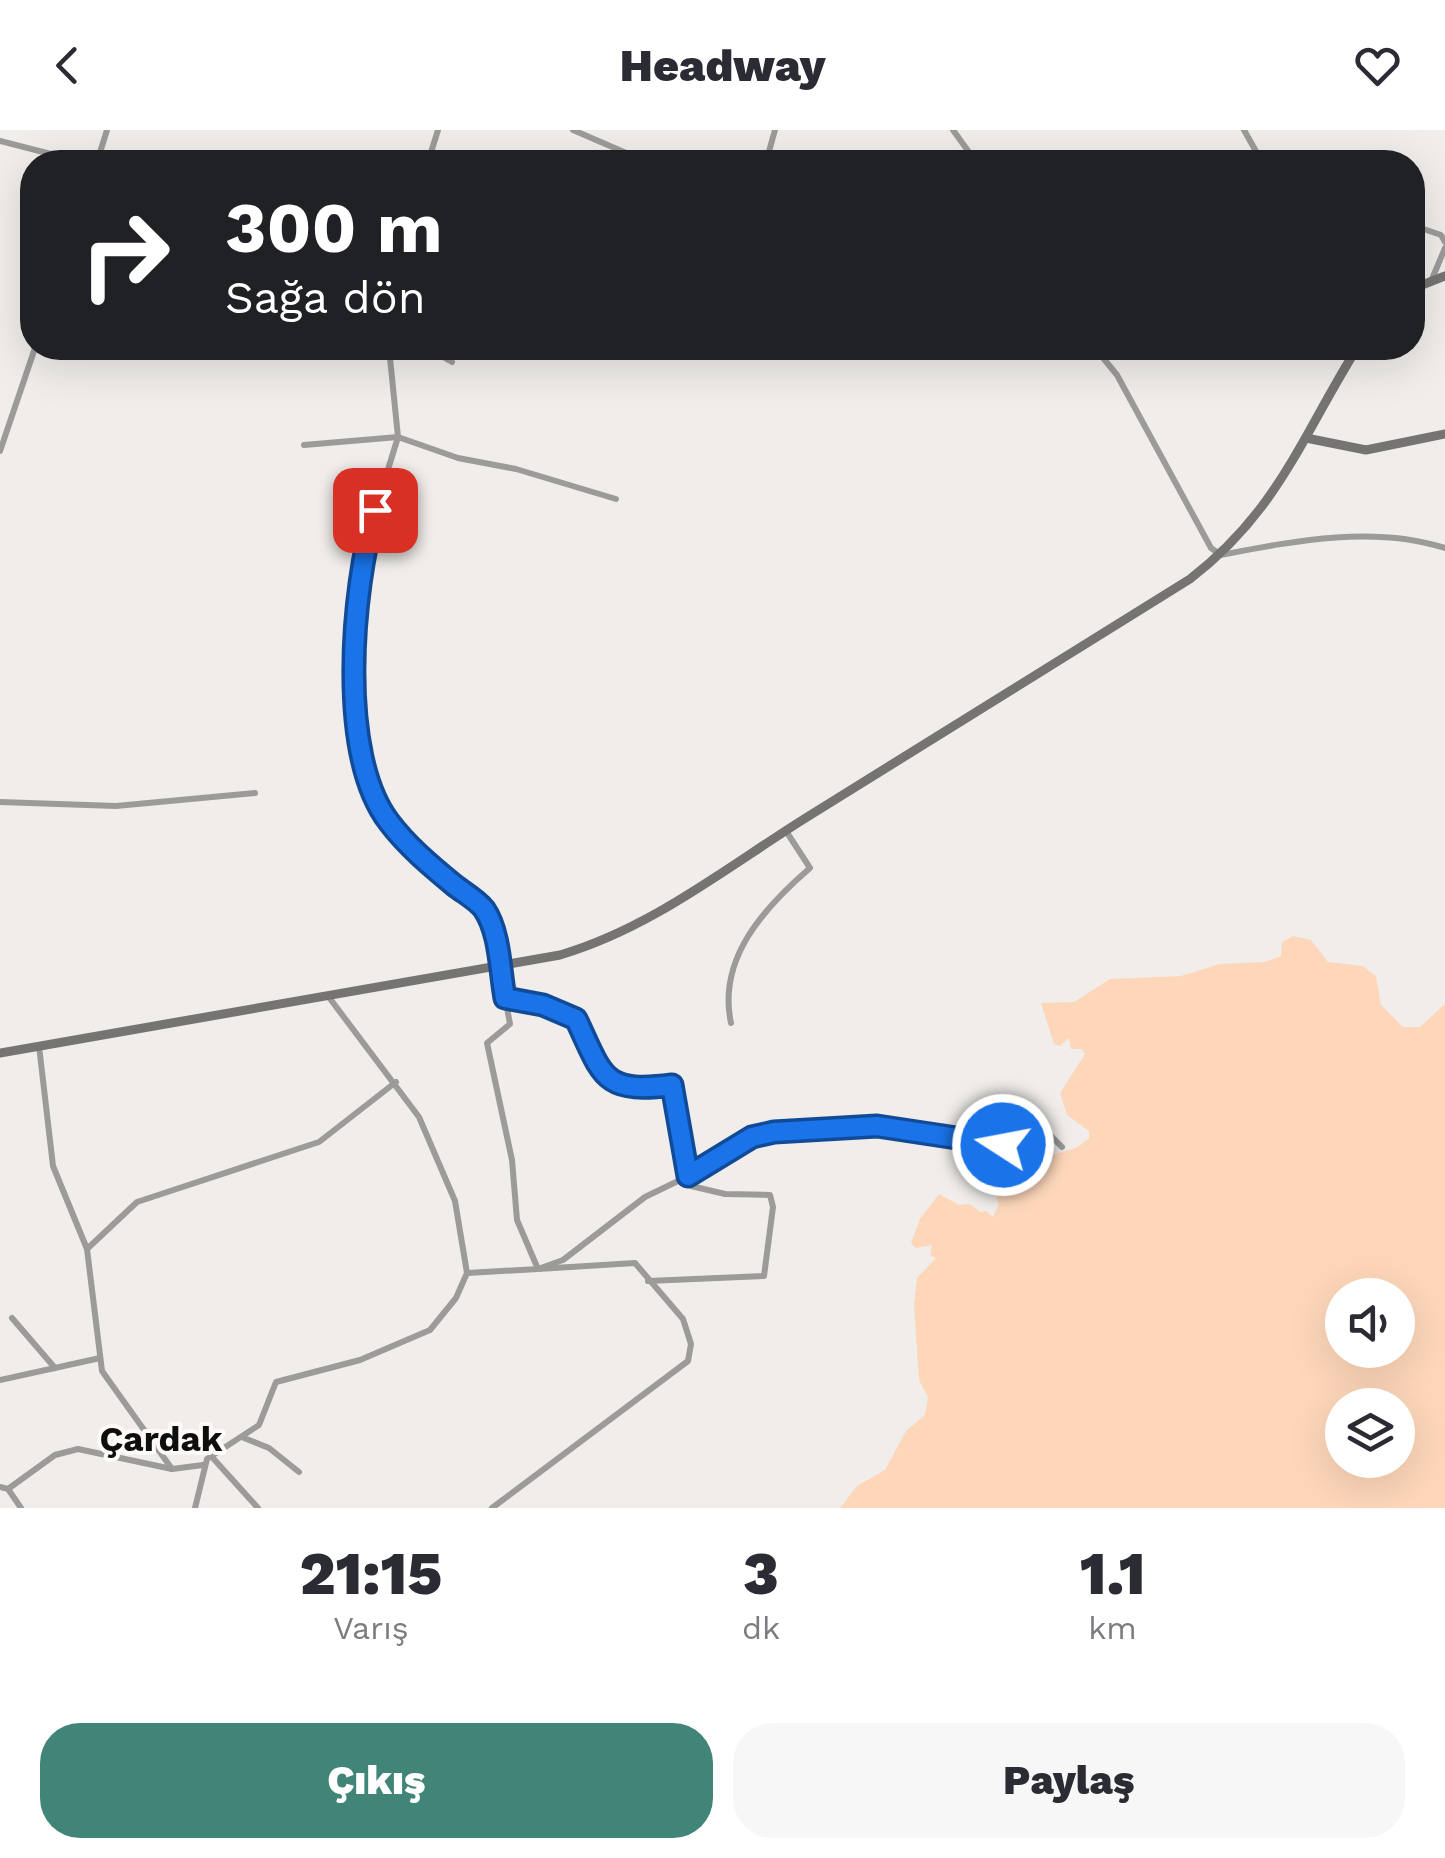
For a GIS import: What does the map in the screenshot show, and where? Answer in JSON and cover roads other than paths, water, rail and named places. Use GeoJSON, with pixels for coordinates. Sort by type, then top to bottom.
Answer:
{"type":"FeatureCollection","features":[{"type":"Feature","properties":{"kind":"main road"},"geometry":{"type":"LineString","coordinates":[[1425,283],[1445,276]]}},
{"type":"Feature","properties":{"kind":"main road"},"geometry":{"type":"LineString","coordinates":[[0,1053],[560,956],[611,940],[708,884],[1221,556],[1284,480],[1350,360]]}},
{"type":"Feature","properties":{"kind":"main road"},"geometry":{"type":"LineString","coordinates":[[1306,438],[1366,450],[1445,434]]}},
{"type":"Feature","properties":{"kind":"street"},"geometry":{"type":"LineString","coordinates":[[574,130],[620,150]]}},
{"type":"Feature","properties":{"kind":"street"},"geometry":{"type":"LineString","coordinates":[[0,141],[35,150]]}},
{"type":"Feature","properties":{"kind":"street"},"geometry":{"type":"LineString","coordinates":[[1425,229],[1435,232],[1445,245],[1432,280]]}},
{"type":"Feature","properties":{"kind":"street"},"geometry":{"type":"LineString","coordinates":[[0,451],[31,360]]}},
{"type":"Feature","properties":{"kind":"street"},"geometry":{"type":"LineString","coordinates":[[390,360],[398,436],[366,541],[357,590],[354,673],[366,773],[377,805],[401,837],[484,910],[499,964],[508,1028],[488,1043],[512,1160],[518,1220],[538,1269]]}},
{"type":"Feature","properties":{"kind":"street"},"geometry":{"type":"LineString","coordinates":[[448,360],[452,362]]}},
{"type":"Feature","properties":{"kind":"street"},"geometry":{"type":"LineString","coordinates":[[1105,360],[1117,375],[1211,548],[1221,556],[1370,536],[1410,537],[1445,548]]}},
{"type":"Feature","properties":{"kind":"street"},"geometry":{"type":"LineString","coordinates":[[304,444],[398,436],[458,458],[516,469],[616,499]]}},
{"type":"Feature","properties":{"kind":"street"},"geometry":{"type":"LineString","coordinates":[[0,802],[116,806],[254,792]]}},
{"type":"Feature","properties":{"kind":"street"},"geometry":{"type":"LineString","coordinates":[[731,1023],[734,972],[741,942],[810,868],[786,831]]}},
{"type":"Feature","properties":{"kind":"street"},"geometry":{"type":"LineString","coordinates":[[195,1508],[203,1465],[210,1456],[260,1425],[276,1382],[360,1360],[430,1330],[456,1298],[466,1273],[456,1201],[419,1117],[326,994]]}},
{"type":"Feature","properties":{"kind":"street"},"geometry":{"type":"LineString","coordinates":[[505,998],[543,1005],[576,1019],[600,1070],[614,1084],[646,1088],[672,1085],[692,1186],[701,1192],[770,1195],[774,1208],[764,1276],[648,1280]]}},
{"type":"Feature","properties":{"kind":"street"},"geometry":{"type":"LineString","coordinates":[[38,1044],[53,1166],[87,1248],[102,1371],[172,1469]]}},
{"type":"Feature","properties":{"kind":"street"},"geometry":{"type":"LineString","coordinates":[[87,1248],[137,1202],[326,1138],[367,1100],[396,1082]]}},
{"type":"Feature","properties":{"kind":"street"},"geometry":{"type":"LineString","coordinates":[[538,1269],[564,1260],[645,1197],[752,1137],[774,1132],[877,1126],[1003,1145],[1051,1136],[1062,1147]]}},
{"type":"Feature","properties":{"kind":"street"},"geometry":{"type":"LineString","coordinates":[[466,1273],[634,1263],[682,1319],[691,1344],[688,1361],[492,1508]]}},
{"type":"Feature","properties":{"kind":"street"},"geometry":{"type":"LineString","coordinates":[[12,1318],[55,1368]]}},
{"type":"Feature","properties":{"kind":"street"},"geometry":{"type":"LineString","coordinates":[[0,1380],[100,1358]]}},
{"type":"Feature","properties":{"kind":"street"},"geometry":{"type":"LineString","coordinates":[[243,1438],[268,1448],[299,1472]]}},
{"type":"Feature","properties":{"kind":"street"},"geometry":{"type":"LineString","coordinates":[[21,1508],[4,1488],[54,1455],[78,1449],[172,1469],[203,1465]]}},
{"type":"Feature","properties":{"kind":"street"},"geometry":{"type":"LineString","coordinates":[[210,1456],[258,1508]]}},
{"type":"Feature","properties":{"kind":"district","name":"Çardak"},"geometry":{"type":"Point","coordinates":[161,1439]}}]}
